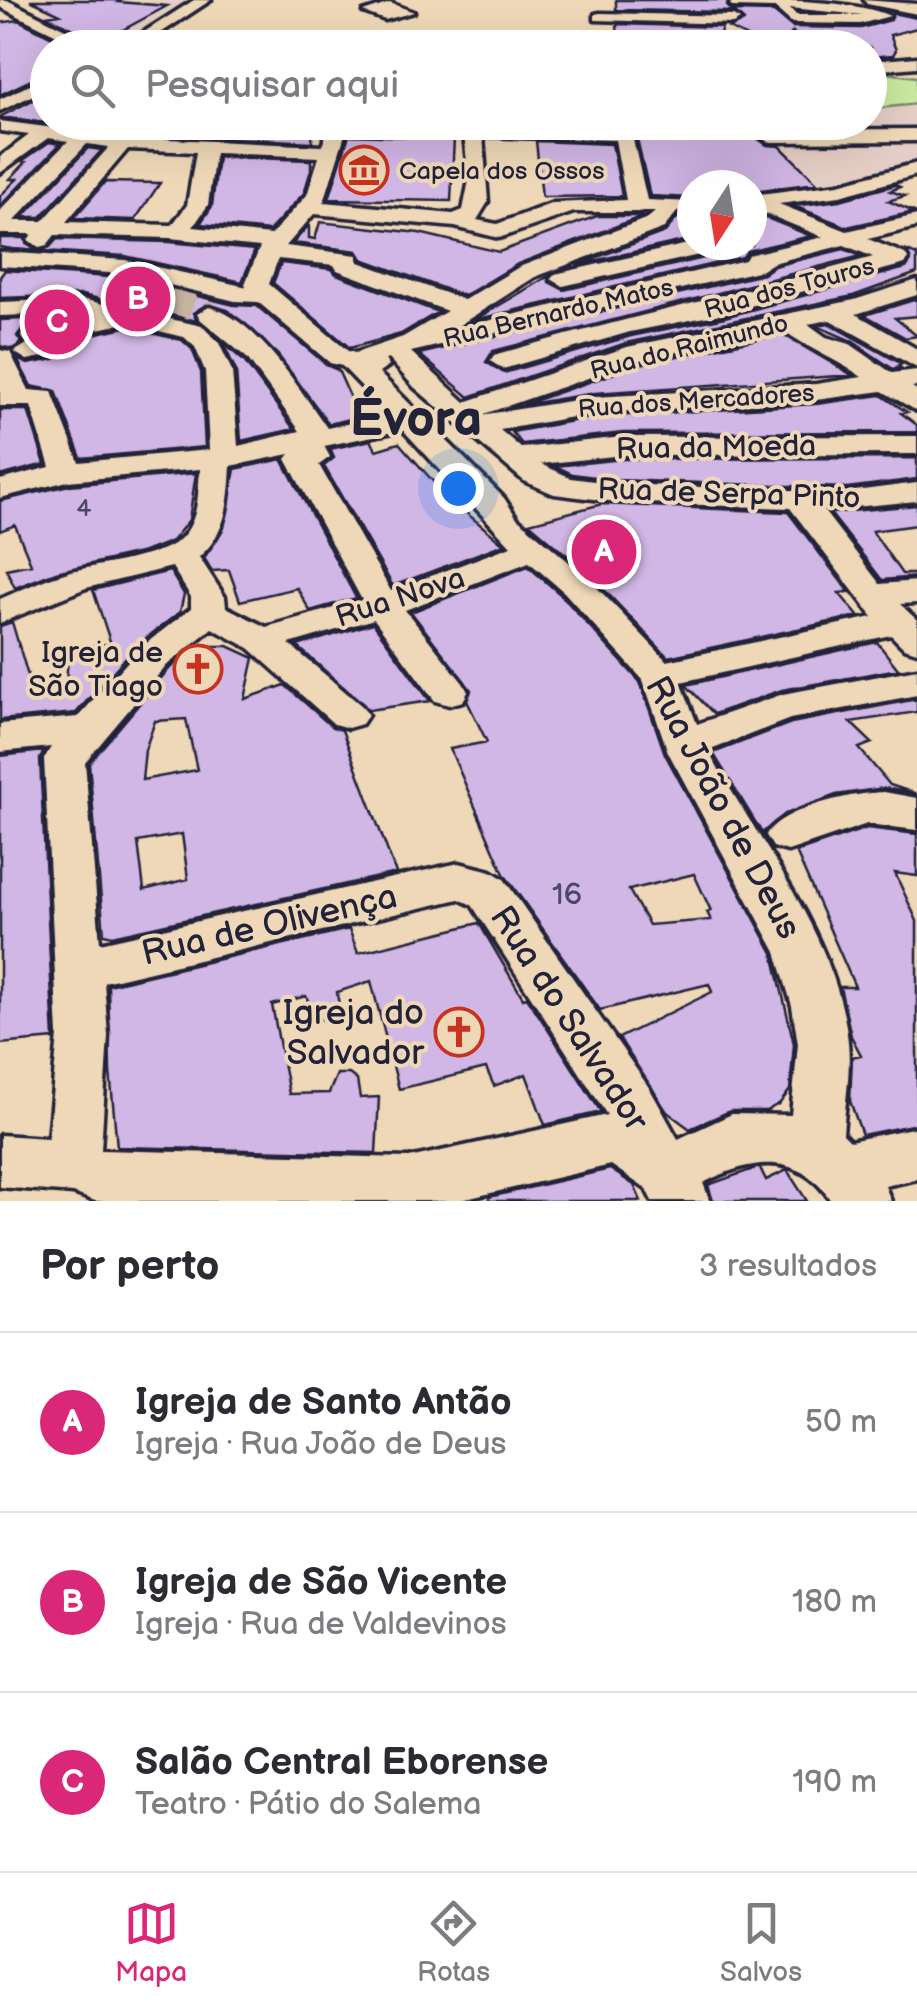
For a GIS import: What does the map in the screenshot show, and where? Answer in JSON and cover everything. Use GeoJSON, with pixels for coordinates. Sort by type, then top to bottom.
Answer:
{"type":"FeatureCollection","features":[{"type":"Feature","properties":{"kind":"main road"},"geometry":{"type":"LineString","coordinates":[[873,0],[917,9]]}},
{"type":"Feature","properties":{"kind":"street"},"geometry":{"type":"LineString","coordinates":[[155,30],[204,0]]}},
{"type":"Feature","properties":{"kind":"street"},"geometry":{"type":"LineString","coordinates":[[668,26],[672,0]]}},
{"type":"Feature","properties":{"kind":"street"},"geometry":{"type":"LineString","coordinates":[[0,2],[58,30]]}},
{"type":"Feature","properties":{"kind":"street"},"geometry":{"type":"LineString","coordinates":[[600,8],[668,26],[779,4],[838,6],[883,16],[860,20],[792,19],[779,4]]}},
{"type":"Feature","properties":{"kind":"street"},"geometry":{"type":"LineString","coordinates":[[887,65],[917,62]]}},
{"type":"Feature","properties":{"kind":"street"},"geometry":{"type":"LineString","coordinates":[[0,106],[30,91]]}},
{"type":"Feature","properties":{"kind":"street"},"geometry":{"type":"LineString","coordinates":[[0,126],[30,129]]}},
{"type":"Feature","properties":{"kind":"street"},"geometry":{"type":"LineString","coordinates":[[887,134],[917,134]]}},
{"type":"Feature","properties":{"kind":"street"},"geometry":{"type":"LineString","coordinates":[[0,167],[34,140]]}},
{"type":"Feature","properties":{"kind":"street"},"geometry":{"type":"LineString","coordinates":[[0,225],[72,140]]}},
{"type":"Feature","properties":{"kind":"street"},"geometry":{"type":"LineString","coordinates":[[102,140],[331,152]]}},
{"type":"Feature","properties":{"kind":"street"},"geometry":{"type":"LineString","coordinates":[[167,145],[169,140]]}},
{"type":"Feature","properties":{"kind":"street"},"geometry":{"type":"LineString","coordinates":[[264,295],[257,284],[273,247],[311,207],[334,140]]}},
{"type":"Feature","properties":{"kind":"street"},"geometry":{"type":"LineString","coordinates":[[455,221],[468,217],[475,208],[479,180],[474,140]]}},
{"type":"Feature","properties":{"kind":"street"},"geometry":{"type":"LineString","coordinates":[[624,140],[638,205]]}},
{"type":"Feature","properties":{"kind":"street"},"geometry":{"type":"LineString","coordinates":[[10,269],[123,143]]}},
{"type":"Feature","properties":{"kind":"street"},"geometry":{"type":"LineString","coordinates":[[125,276],[164,231],[196,205],[206,146]]}},
{"type":"Feature","properties":{"kind":"street"},"geometry":{"type":"LineString","coordinates":[[767,199],[840,190],[917,170]]}},
{"type":"Feature","properties":{"kind":"street"},"geometry":{"type":"LineString","coordinates":[[840,190],[908,222]]}},
{"type":"Feature","properties":{"kind":"street"},"geometry":{"type":"LineString","coordinates":[[311,207],[455,221],[503,230],[563,208],[638,205],[666,212],[677,220]]}},
{"type":"Feature","properties":{"kind":"street"},"geometry":{"type":"LineString","coordinates":[[767,207],[906,259]]}},
{"type":"Feature","properties":{"kind":"street"},"geometry":{"type":"LineString","coordinates":[[348,360],[404,346],[467,310],[523,271],[677,209]]}},
{"type":"Feature","properties":{"kind":"street"},"geometry":{"type":"LineString","coordinates":[[767,248],[809,225],[908,222]]}},
{"type":"Feature","properties":{"kind":"street","name":"Rua Bernardo Matos"},"geometry":{"type":"LineString","coordinates":[[767,252],[908,222]]}},
{"type":"Feature","properties":{"kind":"street"},"geometry":{"type":"LineString","coordinates":[[0,225],[221,236],[350,260],[342,268],[467,310]]}},
{"type":"Feature","properties":{"kind":"street"},"geometry":{"type":"LineString","coordinates":[[75,269],[115,231]]}},
{"type":"Feature","properties":{"kind":"street"},"geometry":{"type":"LineString","coordinates":[[523,271],[677,250]]}},
{"type":"Feature","properties":{"kind":"street","name":"Rua dos Touros"},"geometry":{"type":"LineString","coordinates":[[503,361],[626,324],[720,307],[906,259]]}},
{"type":"Feature","properties":{"kind":"street","name":"Rua Bernardo Matos"},"geometry":{"type":"LineString","coordinates":[[404,346],[446,340],[736,260]]}},
{"type":"Feature","properties":{"kind":"street"},"geometry":{"type":"LineString","coordinates":[[766,260],[802,284]]}},
{"type":"Feature","properties":{"kind":"street"},"geometry":{"type":"LineString","coordinates":[[10,269],[75,269],[264,295]]}},
{"type":"Feature","properties":{"kind":"street"},"geometry":{"type":"LineString","coordinates":[[523,271],[579,305],[626,324],[659,348]]}},
{"type":"Feature","properties":{"kind":"street"},"geometry":{"type":"LineString","coordinates":[[169,298],[198,284]]}},
{"type":"Feature","properties":{"kind":"street","name":"Rua do Raimundo"},"geometry":{"type":"LineString","coordinates":[[466,420],[659,348],[886,299],[917,287]]}},
{"type":"Feature","properties":{"kind":"street","name":"Rua João de Deus"},"geometry":{"type":"LineString","coordinates":[[264,295],[348,360],[382,392],[660,676],[684,744],[799,948],[817,1006],[840,1173]]}},
{"type":"Feature","properties":{"kind":"street"},"geometry":{"type":"LineString","coordinates":[[0,309],[81,306],[193,331],[217,360],[222,374],[224,452],[218,460],[207,522],[199,540],[181,555],[74,582],[0,612]]}},
{"type":"Feature","properties":{"kind":"street"},"geometry":{"type":"LineString","coordinates":[[833,311],[917,360]]}},
{"type":"Feature","properties":{"kind":"street"},"geometry":{"type":"LineString","coordinates":[[208,314],[221,321],[274,373],[312,438],[315,457],[302,459],[382,605],[435,668],[449,692]]}},
{"type":"Feature","properties":{"kind":"street"},"geometry":{"type":"LineString","coordinates":[[67,472],[42,398],[10,397],[14,355],[44,349],[34,336],[104,324],[130,315]]}},
{"type":"Feature","properties":{"kind":"street"},"geometry":{"type":"LineString","coordinates":[[786,321],[817,343],[841,350],[917,403]]}},
{"type":"Feature","properties":{"kind":"street"},"geometry":{"type":"LineString","coordinates":[[495,327],[533,353]]}},
{"type":"Feature","properties":{"kind":"street"},"geometry":{"type":"LineString","coordinates":[[404,346],[418,380]]}},
{"type":"Feature","properties":{"kind":"street"},"geometry":{"type":"LineString","coordinates":[[348,360],[418,380],[540,481],[499,514]]}},
{"type":"Feature","properties":{"kind":"street","name":"Rua dos Mercadores"},"geometry":{"type":"LineString","coordinates":[[466,420],[595,405],[816,392],[917,378]]}},
{"type":"Feature","properties":{"kind":"street"},"geometry":{"type":"LineString","coordinates":[[382,392],[418,380]]}},
{"type":"Feature","properties":{"kind":"street"},"geometry":{"type":"LineString","coordinates":[[0,489],[67,472],[100,482],[312,438],[466,420]]}},
{"type":"Feature","properties":{"kind":"street","name":"Rua da Moeda"},"geometry":{"type":"LineString","coordinates":[[515,458],[623,446],[915,447]]}},
{"type":"Feature","properties":{"kind":"street","name":"Rua de Serpa Pinto"},"geometry":{"type":"LineString","coordinates":[[540,481],[617,493],[799,500],[847,501],[917,492]]}},
{"type":"Feature","properties":{"kind":"street"},"geometry":{"type":"LineString","coordinates":[[799,500],[870,595],[907,632]]}},
{"type":"Feature","properties":{"kind":"street","name":"Rua Nova"},"geometry":{"type":"LineString","coordinates":[[262,640],[466,578],[536,548]]}},
{"type":"Feature","properties":{"kind":"street"},"geometry":{"type":"LineString","coordinates":[[181,555],[208,597],[209,612]]}},
{"type":"Feature","properties":{"kind":"street"},"geometry":{"type":"LineString","coordinates":[[870,595],[917,592]]}},
{"type":"Feature","properties":{"kind":"street"},"geometry":{"type":"LineString","coordinates":[[209,612],[262,640],[348,715]]}},
{"type":"Feature","properties":{"kind":"street"},"geometry":{"type":"LineString","coordinates":[[97,1182],[64,759],[152,658],[209,612]]}},
{"type":"Feature","properties":{"kind":"street"},"geometry":{"type":"LineString","coordinates":[[660,676],[703,663],[907,632]]}},
{"type":"Feature","properties":{"kind":"street"},"geometry":{"type":"LineString","coordinates":[[684,744],[783,708],[917,682]]}},
{"type":"Feature","properties":{"kind":"street"},"geometry":{"type":"LineString","coordinates":[[0,738],[87,730]]}},
{"type":"Feature","properties":{"kind":"street"},"geometry":{"type":"LineString","coordinates":[[788,835],[841,812],[894,805],[917,814]]}},
{"type":"Feature","properties":{"kind":"street","name":"Rua de Olivença"},"geometry":{"type":"LineString","coordinates":[[79,968],[459,881]]}},
{"type":"Feature","properties":{"kind":"street","name":"Rua do Salvador"},"geometry":{"type":"LineString","coordinates":[[459,881],[488,892],[631,1106],[670,1191]]}},
{"type":"Feature","properties":{"kind":"street"},"geometry":{"type":"LineString","coordinates":[[0,1161],[97,1182],[246,1192],[409,1185],[601,1139],[625,1143],[670,1191],[732,1140],[770,1137],[840,1173],[917,1153]]}},
{"type":"Feature","properties":{"kind":"shaded area"},"geometry":{"type":"Polygon","coordinates":[[[191,1],[138,30],[78,30],[38,11],[92,2],[191,1]]]}},
{"type":"Feature","properties":{"kind":"shaded area"},"geometry":{"type":"Polygon","coordinates":[[[917,104],[917,168],[767,194],[767,170],[677,170],[677,199],[653,199],[635,140],[887,140],[887,107],[917,104]]]}},
{"type":"Feature","properties":{"kind":"green space"},"geometry":{"type":"Polygon","coordinates":[[[887,73],[917,77],[917,104],[887,107],[887,73]]]}},
{"type":"Feature","properties":{"kind":"building"},"geometry":{"type":"Polygon","coordinates":[[[30,0],[121,0],[118,2],[167,6],[123,30],[76,30],[47,16],[60,14],[30,0]]]}},
{"type":"Feature","properties":{"kind":"building"},"geometry":{"type":"Polygon","coordinates":[[[616,0],[729,0],[727,6],[732,11],[774,12],[792,27],[861,28],[891,20],[892,13],[917,18],[917,28],[890,35],[896,50],[887,56],[887,30],[733,30],[729,28],[744,21],[733,12],[616,10],[616,0]]]}},
{"type":"Feature","properties":{"kind":"building"},"geometry":{"type":"Polygon","coordinates":[[[18,20],[38,30],[30,30],[30,81],[0,95],[0,23],[18,20]]]}},
{"type":"Feature","properties":{"kind":"building"},"geometry":{"type":"Polygon","coordinates":[[[617,24],[722,27],[721,30],[617,30],[617,24]]]}},
{"type":"Feature","properties":{"kind":"building"},"geometry":{"type":"Polygon","coordinates":[[[30,101],[30,121],[0,117],[30,101]]]}},
{"type":"Feature","properties":{"kind":"building"},"geometry":{"type":"Polygon","coordinates":[[[347,140],[454,140],[451,201],[329,199],[347,140]]]}},
{"type":"Feature","properties":{"kind":"building"},"geometry":{"type":"Polygon","coordinates":[[[637,140],[760,140],[780,146],[817,183],[767,189],[767,170],[677,170],[677,197],[650,196],[637,140]]]}},
{"type":"Feature","properties":{"kind":"building"},"geometry":{"type":"Polygon","coordinates":[[[536,141],[612,144],[622,196],[542,197],[536,141]]]}},
{"type":"Feature","properties":{"kind":"building"},"geometry":{"type":"Polygon","coordinates":[[[49,142],[60,144],[0,206],[0,196],[17,179],[10,179],[26,162],[22,161],[49,142]]]}},
{"type":"Feature","properties":{"kind":"building"},"geometry":{"type":"Polygon","coordinates":[[[88,148],[102,150],[41,217],[23,217],[88,148]]]}},
{"type":"Feature","properties":{"kind":"building"},"geometry":{"type":"Polygon","coordinates":[[[218,157],[311,160],[311,170],[304,193],[269,231],[200,224],[212,206],[218,157]]]}},
{"type":"Feature","properties":{"kind":"building"},"geometry":{"type":"Polygon","coordinates":[[[105,182],[160,183],[135,220],[74,218],[105,182]]]}},
{"type":"Feature","properties":{"kind":"building"},"geometry":{"type":"Polygon","coordinates":[[[895,185],[900,187],[890,191],[905,196],[888,201],[914,212],[847,227],[794,206],[840,200],[895,185]]]}},
{"type":"Feature","properties":{"kind":"building"},"geometry":{"type":"Polygon","coordinates":[[[597,216],[643,216],[518,264],[464,296],[362,259],[357,251],[293,243],[309,225],[309,238],[315,239],[320,222],[419,233],[499,252],[597,216]]]}},
{"type":"Feature","properties":{"kind":"building"},"geometry":{"type":"Polygon","coordinates":[[[677,218],[677,242],[576,265],[665,232],[677,218]]]}},
{"type":"Feature","properties":{"kind":"building"},"geometry":{"type":"Polygon","coordinates":[[[767,218],[811,236],[767,246],[767,218]]]}},
{"type":"Feature","properties":{"kind":"building"},"geometry":{"type":"Polygon","coordinates":[[[0,238],[25,238],[39,251],[0,247],[0,238]]]}},
{"type":"Feature","properties":{"kind":"building"},"geometry":{"type":"Polygon","coordinates":[[[57,239],[169,242],[255,250],[242,282],[125,256],[41,251],[57,239]]]}},
{"type":"Feature","properties":{"kind":"building"},"geometry":{"type":"Polygon","coordinates":[[[844,249],[861,256],[493,351],[486,362],[504,373],[631,336],[721,318],[906,268],[911,261],[907,251],[917,255],[917,273],[853,296],[626,343],[469,397],[419,354],[763,274],[774,266],[844,249]]]}},
{"type":"Feature","properties":{"kind":"building"},"geometry":{"type":"Polygon","coordinates":[[[696,260],[730,260],[474,320],[549,276],[549,282],[564,290],[696,260]]]}},
{"type":"Feature","properties":{"kind":"building"},"geometry":{"type":"Polygon","coordinates":[[[281,263],[332,269],[336,274],[438,312],[401,334],[350,348],[273,283],[281,263]]]}},
{"type":"Feature","properties":{"kind":"building"},"geometry":{"type":"Polygon","coordinates":[[[5,270],[124,278],[234,305],[257,306],[328,366],[338,370],[359,417],[329,424],[278,355],[228,310],[207,304],[193,313],[197,321],[82,295],[0,298],[0,277],[5,270]]]}},
{"type":"Feature","properties":{"kind":"building"},"geometry":{"type":"Polygon","coordinates":[[[917,299],[917,316],[895,318],[917,336],[906,338],[865,315],[917,299]]]}},
{"type":"Feature","properties":{"kind":"building"},"geometry":{"type":"Polygon","coordinates":[[[72,317],[24,327],[17,336],[22,343],[12,349],[0,346],[0,320],[72,317]]]}},
{"type":"Feature","properties":{"kind":"building"},"geometry":{"type":"Polygon","coordinates":[[[829,324],[902,364],[898,366],[901,368],[893,369],[852,341],[817,326],[829,324]]]}},
{"type":"Feature","properties":{"kind":"building"},"geometry":{"type":"Polygon","coordinates":[[[125,327],[182,340],[192,349],[201,372],[205,447],[81,458],[56,391],[31,386],[17,359],[28,364],[54,359],[60,351],[57,342],[125,327]]]}},
{"type":"Feature","properties":{"kind":"building"},"geometry":{"type":"Polygon","coordinates":[[[782,334],[852,375],[595,393],[522,405],[644,363],[782,334]]]}},
{"type":"Feature","properties":{"kind":"building"},"geometry":{"type":"Polygon","coordinates":[[[223,343],[244,361],[294,429],[241,441],[236,371],[223,343]]]}},
{"type":"Feature","properties":{"kind":"building"},"geometry":{"type":"Polygon","coordinates":[[[881,395],[907,412],[901,413],[917,425],[917,432],[623,433],[522,444],[512,432],[595,417],[816,404],[881,395]]]}},
{"type":"Feature","properties":{"kind":"building"},"geometry":{"type":"Polygon","coordinates":[[[0,410],[28,410],[45,464],[0,476],[0,410]]]}},
{"type":"Feature","properties":{"kind":"building"},"geometry":{"type":"Polygon","coordinates":[[[371,440],[376,450],[399,443],[447,497],[504,544],[393,586],[324,466],[334,458],[330,449],[371,440]]]}},
{"type":"Feature","properties":{"kind":"building"},"geometry":{"type":"Polygon","coordinates":[[[917,458],[917,479],[847,488],[617,480],[572,474],[555,466],[623,459],[917,458]]]}},
{"type":"Feature","properties":{"kind":"building"},"geometry":{"type":"Polygon","coordinates":[[[283,459],[356,598],[310,611],[297,588],[240,601],[229,570],[212,571],[204,558],[224,528],[235,469],[283,459]]]}},
{"type":"Feature","properties":{"kind":"building"},"geometry":{"type":"Polygon","coordinates":[[[196,473],[189,520],[172,541],[144,552],[56,572],[15,588],[6,569],[31,564],[15,525],[0,531],[0,501],[69,485],[196,473]]]}},
{"type":"Feature","properties":{"kind":"building"},"geometry":{"type":"Polygon","coordinates":[[[602,504],[788,512],[849,592],[839,593],[858,616],[668,657],[590,575],[529,523],[602,504]]]}},
{"type":"Feature","properties":{"kind":"building"},"geometry":{"type":"Polygon","coordinates":[[[917,505],[917,525],[872,531],[902,574],[917,577],[882,580],[830,513],[917,505]]]}},
{"type":"Feature","properties":{"kind":"building"},"geometry":{"type":"Polygon","coordinates":[[[528,566],[561,595],[640,682],[665,754],[773,953],[794,1044],[790,1090],[780,1103],[766,1111],[730,1111],[690,1129],[667,1112],[619,1038],[712,992],[709,984],[600,1010],[504,874],[450,749],[487,742],[467,701],[471,690],[411,612],[528,566]],[[694,874],[629,890],[649,925],[711,920],[707,912],[711,911],[694,874]]]}},
{"type":"Feature","properties":{"kind":"building"},"geometry":{"type":"Polygon","coordinates":[[[170,571],[184,594],[180,612],[136,646],[76,713],[0,720],[0,626],[12,622],[31,686],[66,684],[68,655],[80,654],[81,646],[111,644],[93,590],[170,571]]]}},
{"type":"Feature","properties":{"kind":"building"},"geometry":{"type":"Polygon","coordinates":[[[373,623],[430,701],[369,710],[297,646],[373,623]]]}},
{"type":"Feature","properties":{"kind":"building"},"geometry":{"type":"Polygon","coordinates":[[[877,642],[898,669],[782,690],[714,714],[686,685],[877,642]]]}},
{"type":"Feature","properties":{"kind":"building"},"geometry":{"type":"Polygon","coordinates":[[[196,646],[228,646],[254,658],[245,699],[285,685],[332,727],[342,730],[396,873],[112,936],[104,934],[89,763],[168,670],[196,646]],[[186,719],[155,721],[145,750],[142,780],[197,770],[186,719]],[[182,834],[138,842],[144,890],[188,879],[182,834]]]}},
{"type":"Feature","properties":{"kind":"building"},"geometry":{"type":"Polygon","coordinates":[[[917,699],[917,712],[850,722],[872,743],[859,748],[890,785],[917,794],[884,788],[836,795],[785,814],[762,833],[713,753],[791,723],[917,699]]]}},
{"type":"Feature","properties":{"kind":"building"},"geometry":{"type":"Polygon","coordinates":[[[44,751],[40,759],[54,1039],[0,1044],[0,756],[44,751]]]}},
{"type":"Feature","properties":{"kind":"building"},"geometry":{"type":"Polygon","coordinates":[[[867,828],[917,834],[917,876],[895,873],[917,921],[917,1124],[862,1135],[850,1101],[852,1057],[861,1055],[851,1036],[840,987],[855,987],[796,852],[867,828]]]}},
{"type":"Feature","properties":{"kind":"building"},"geometry":{"type":"Polygon","coordinates":[[[479,923],[523,998],[527,997],[601,1112],[545,1125],[526,1074],[494,1086],[486,1068],[399,1089],[371,981],[337,992],[339,1006],[329,1022],[315,1017],[306,996],[272,1005],[289,1094],[329,1093],[337,1074],[349,1074],[357,1080],[360,1098],[379,1097],[376,1153],[117,1147],[108,985],[349,929],[358,953],[479,923]]]}},
{"type":"Feature","properties":{"kind":"building"},"geometry":{"type":"Polygon","coordinates":[[[760,1168],[766,1180],[787,1170],[807,1201],[713,1201],[708,1185],[760,1168]]]}},
{"type":"Feature","properties":{"kind":"building"},"geometry":{"type":"Polygon","coordinates":[[[610,1169],[634,1185],[641,1201],[489,1201],[489,1197],[610,1169]]]}},
{"type":"Feature","properties":{"kind":"tunnel"},"geometry":{"type":"LineString","coordinates":[[169,298],[209,314]]}},
{"type":"Feature","properties":{"kind":"place","name":"Capela dos Ossos"},"geometry":{"type":"Point","coordinates":[364,170]}},
{"type":"Feature","properties":{"kind":"place","name":"Igreja de São Vicente"},"geometry":{"type":"Point","coordinates":[138,299]}},
{"type":"Feature","properties":{"kind":"place","name":"Salão Central Eborense"},"geometry":{"type":"Point","coordinates":[57,322]}},
{"type":"Feature","properties":{"kind":"place","name":"Igreja de Santo Antão"},"geometry":{"type":"Point","coordinates":[604,552]}},
{"type":"Feature","properties":{"kind":"place","name":"Igreja de São Tiago"},"geometry":{"type":"Point","coordinates":[198,669]}},
{"type":"Feature","properties":{"kind":"place","name":"Igreja do Salvador"},"geometry":{"type":"Point","coordinates":[459,1032]}},
{"type":"Feature","properties":{"kind":"district","name":"Évora"},"geometry":{"type":"Point","coordinates":[416,417]}}]}
